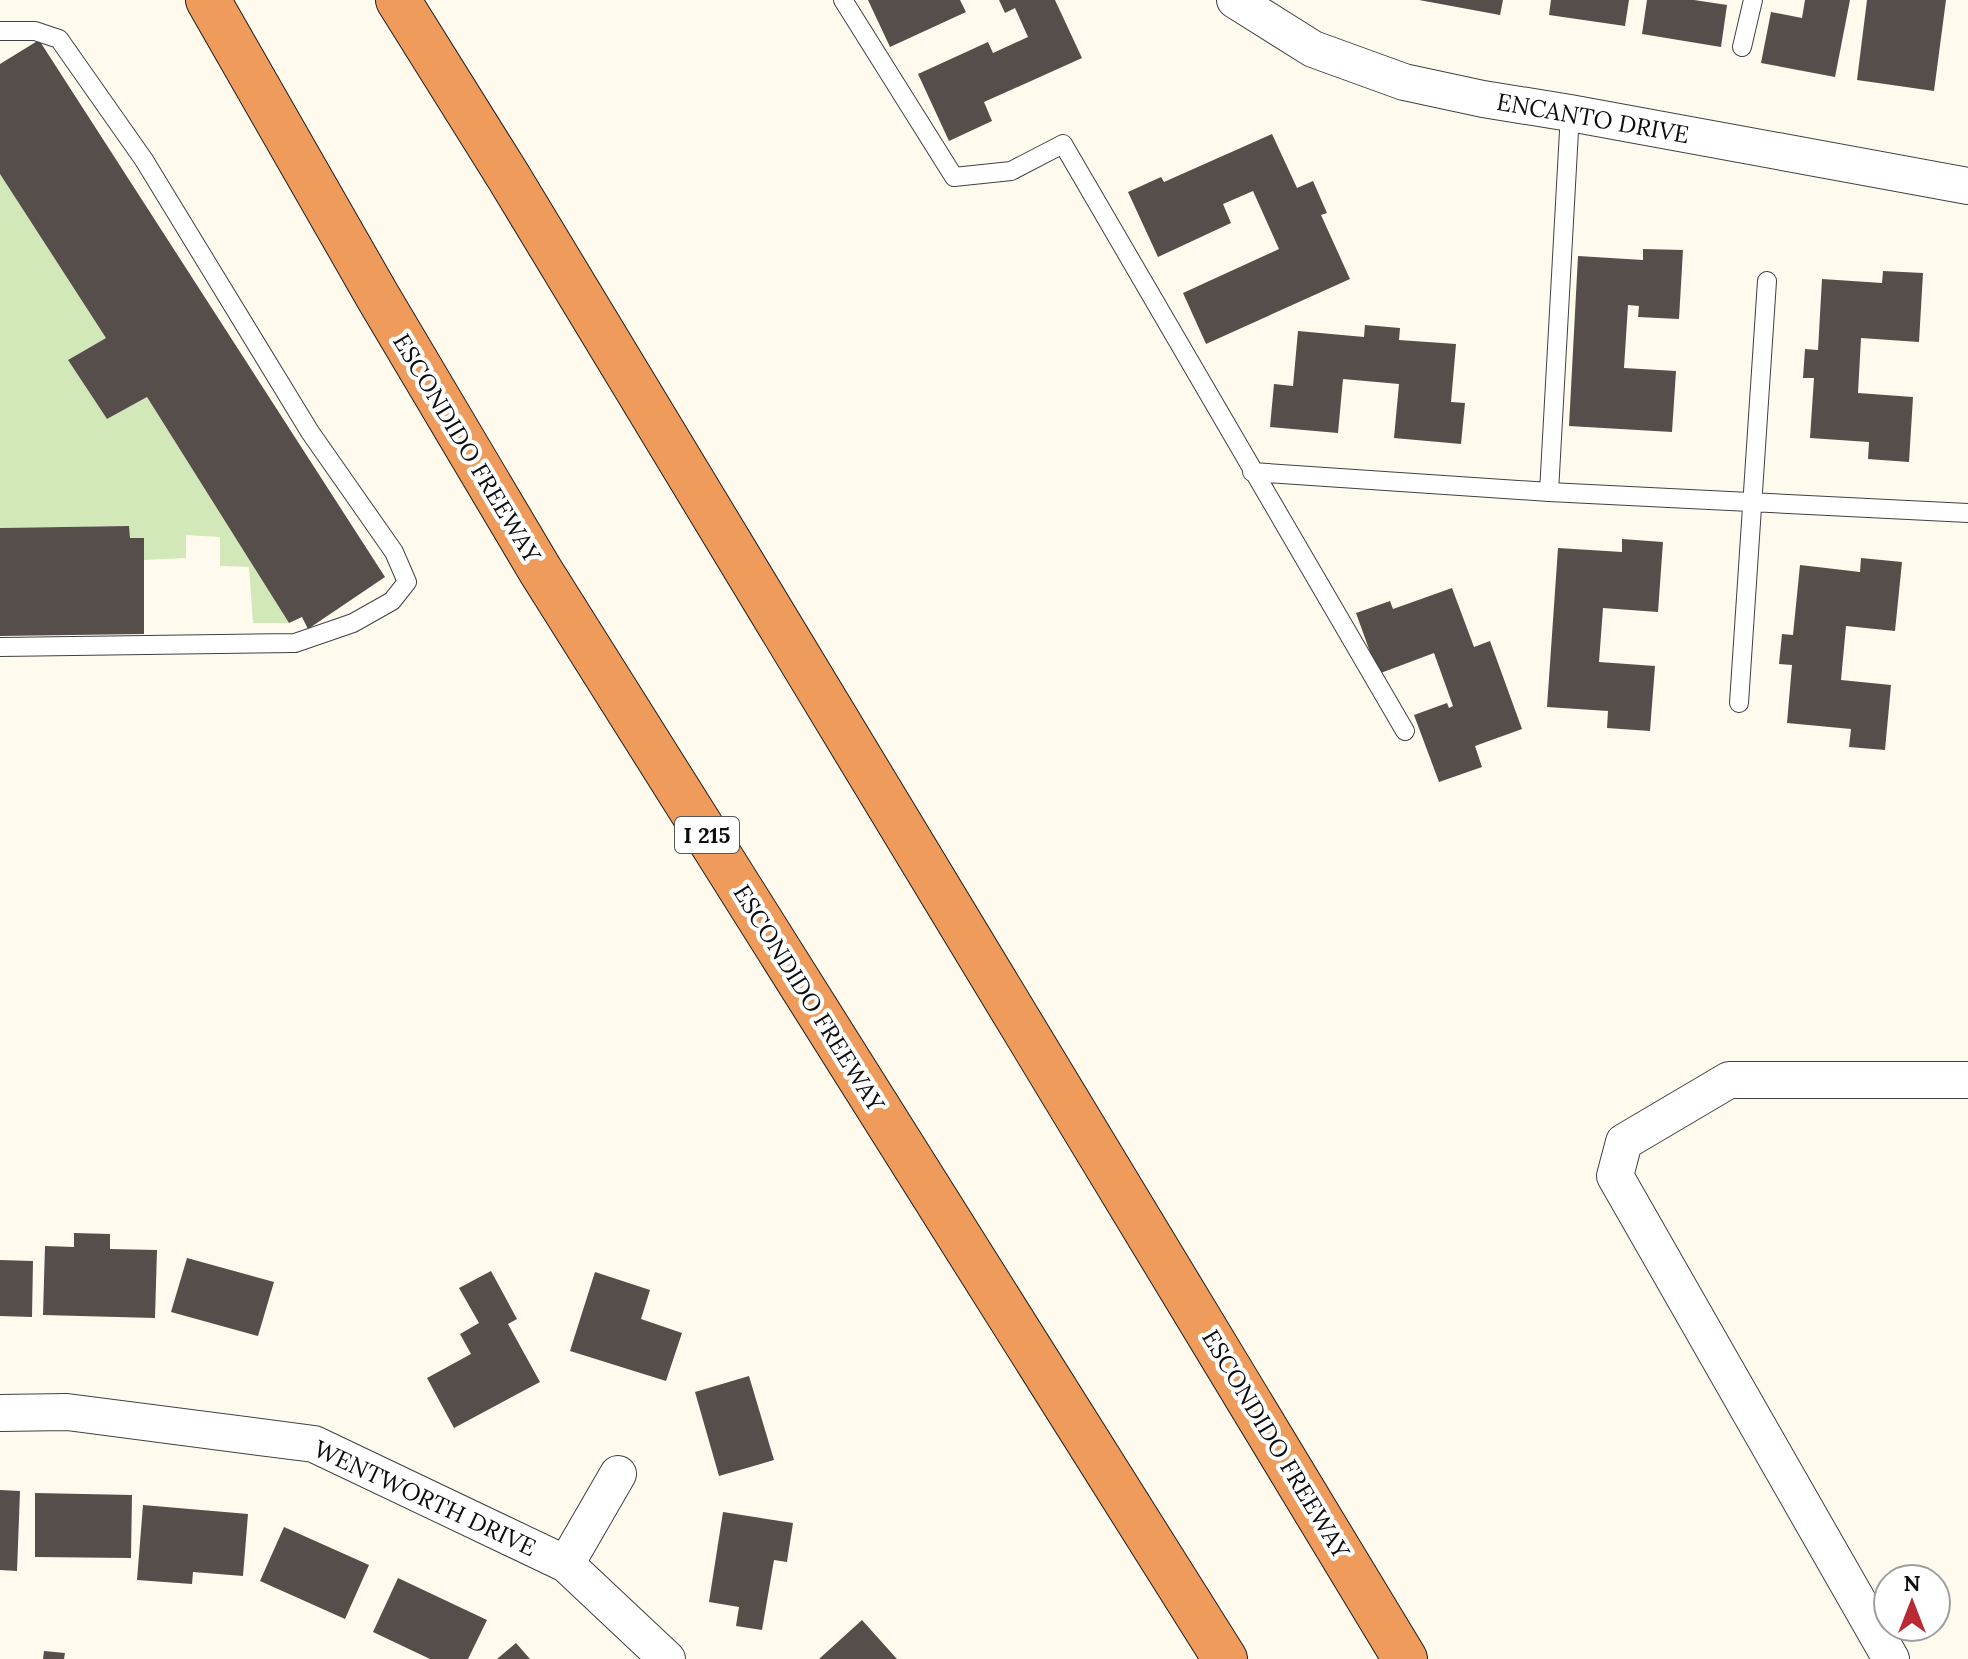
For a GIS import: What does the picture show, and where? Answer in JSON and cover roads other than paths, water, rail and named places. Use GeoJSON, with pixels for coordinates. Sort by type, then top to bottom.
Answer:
{"type":"FeatureCollection","features":[{"type":"Feature","properties":{"kind":"highway","name":"ESCONDIDO FREEWAY"},"geometry":{"type":"LineString","coordinates":[[208,0],[378,297],[540,570],[1225,1659]]}},
{"type":"Feature","properties":{"kind":"highway","name":"ESCONDIDO FREEWAY"},"geometry":{"type":"LineString","coordinates":[[398,0],[582,297],[1405,1659]]}},
{"type":"Feature","properties":{"kind":"street","name":"ENCANTO DRIVE"},"geometry":{"type":"LineString","coordinates":[[1235,0],[1313,49],[1404,82],[1483,99],[1966,182]]}},
{"type":"Feature","properties":{"kind":"street"},"geometry":{"type":"LineString","coordinates":[[1891,1659],[1615,1176],[1624,1142],[1729,1080],[1968,1080]]}},
{"type":"Feature","properties":{"kind":"street","name":"WENTWORTH DRIVE"},"geometry":{"type":"LineString","coordinates":[[0,1413],[67,1412],[314,1444],[566,1564],[667,1659]]}},
{"type":"Feature","properties":{"kind":"street"},"geometry":{"type":"LineString","coordinates":[[566,1564],[618,1474]]}},
{"type":"Feature","properties":{"kind":"lane"},"geometry":{"type":"LineString","coordinates":[[843,0],[954,177],[1011,171],[1063,144],[1405,731]]}},
{"type":"Feature","properties":{"kind":"lane"},"geometry":{"type":"LineString","coordinates":[[1742,47],[1753,0]]}},
{"type":"Feature","properties":{"kind":"lane"},"geometry":{"type":"LineString","coordinates":[[0,31],[35,31],[59,39],[144,160],[310,432],[394,552],[407,582],[392,601],[353,623],[295,643],[0,647]]}},
{"type":"Feature","properties":{"kind":"lane"},"geometry":{"type":"LineString","coordinates":[[1549,492],[1570,113]]}},
{"type":"Feature","properties":{"kind":"lane"},"geometry":{"type":"LineString","coordinates":[[1739,703],[1767,281]]}},
{"type":"Feature","properties":{"kind":"lane"},"geometry":{"type":"LineString","coordinates":[[1252,472],[1549,492],[1968,513]]}}]}
